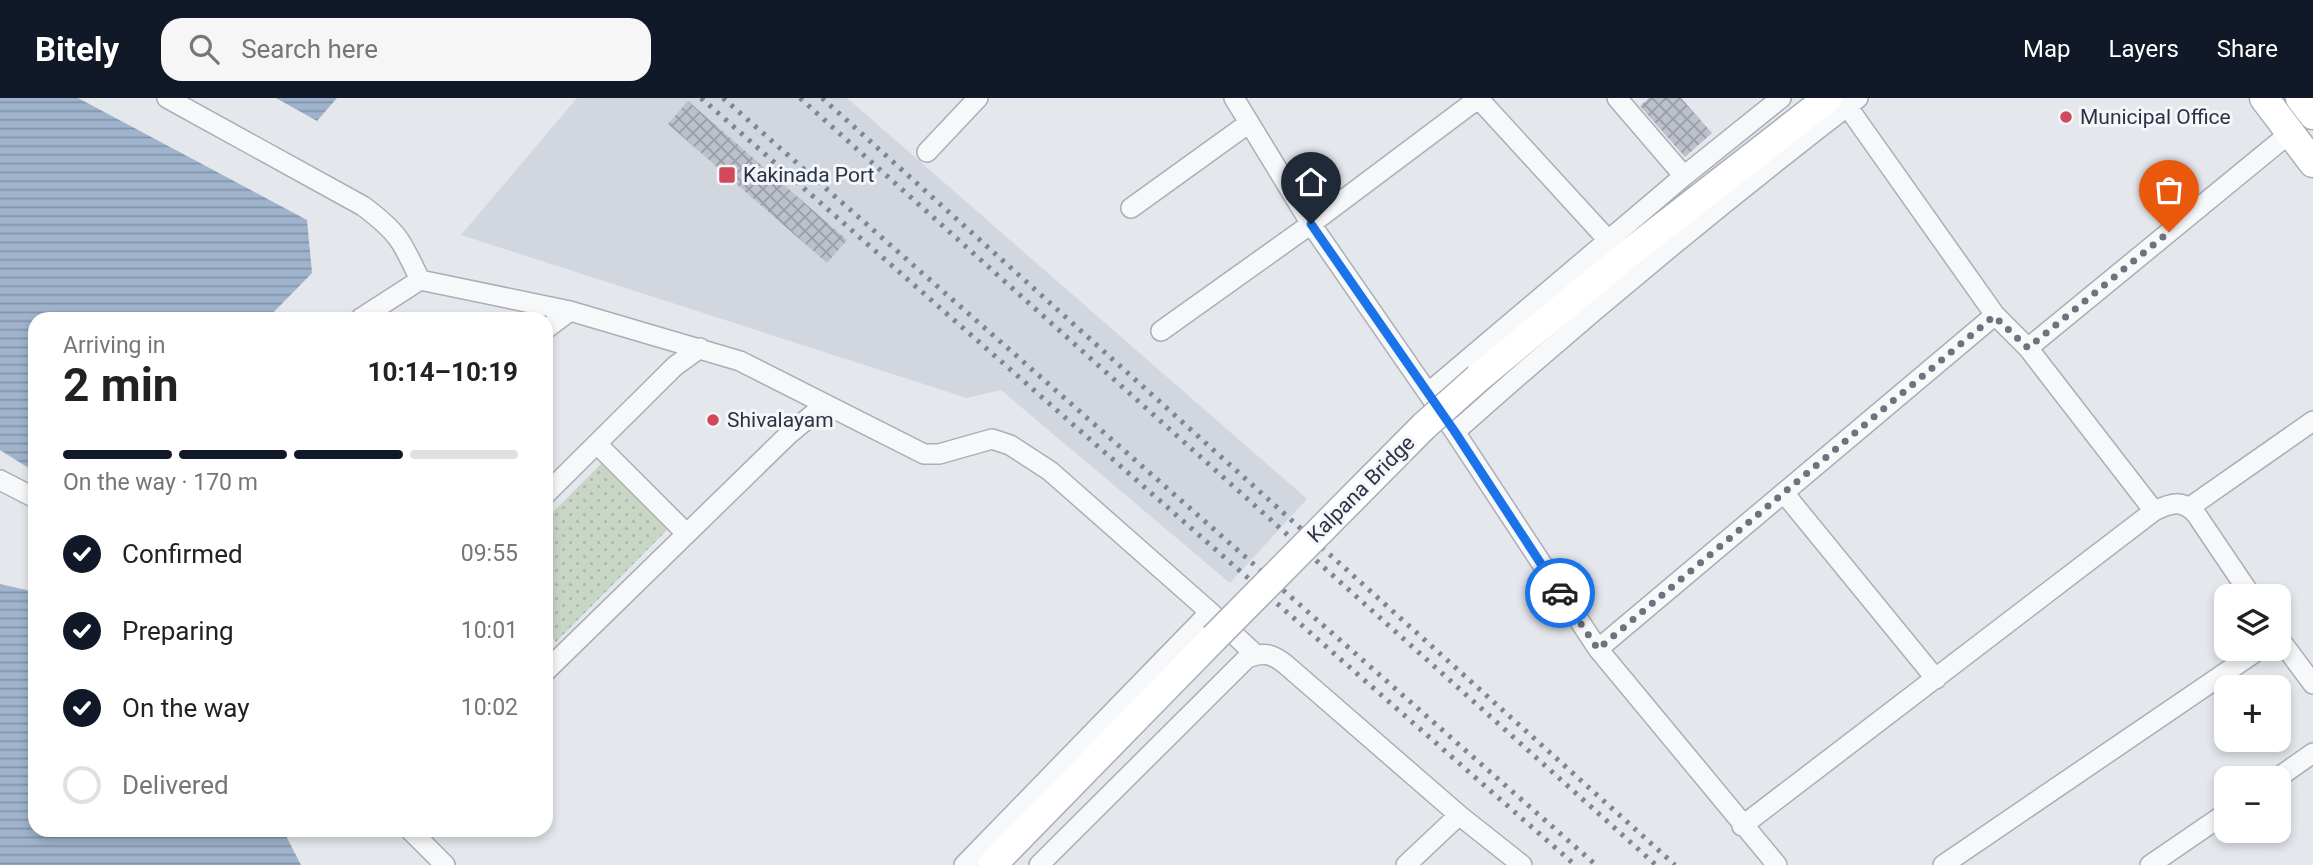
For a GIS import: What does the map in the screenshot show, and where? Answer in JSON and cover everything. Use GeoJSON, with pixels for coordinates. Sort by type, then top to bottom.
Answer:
{"type":"FeatureCollection","features":[{"type":"Feature","properties":{"kind":"main road"},"geometry":{"type":"LineString","coordinates":[[2264,98],[2313,163]]}},
{"type":"Feature","properties":{"kind":"main road"},"geometry":{"type":"LineString","coordinates":[[2300,98],[2313,115]]}},
{"type":"Feature","properties":{"kind":"main road","name":"Kalpana Bridge"},"geometry":{"type":"LineString","coordinates":[[992,865],[1212,625],[1424,426],[1629,253],[1844,101]]}},
{"type":"Feature","properties":{"kind":"street"},"geometry":{"type":"LineString","coordinates":[[167,98],[363,206],[387,224],[402,241],[420,280]]}},
{"type":"Feature","properties":{"kind":"street"},"geometry":{"type":"LineString","coordinates":[[927,152],[978,98]]}},
{"type":"Feature","properties":{"kind":"street"},"geometry":{"type":"LineString","coordinates":[[1234,98],[1311,224],[1455,432],[1598,649],[1777,865]]}},
{"type":"Feature","properties":{"kind":"street"},"geometry":{"type":"LineString","coordinates":[[1161,331],[1311,224],[1478,98],[1608,240]]}},
{"type":"Feature","properties":{"kind":"street"},"geometry":{"type":"LineString","coordinates":[[1617,98],[1684,176]]}},
{"type":"Feature","properties":{"kind":"street"},"geometry":{"type":"LineString","coordinates":[[1428,393],[1684,176],[1781,98]]}},
{"type":"Feature","properties":{"kind":"street"},"geometry":{"type":"LineString","coordinates":[[1455,432],[1536,360],[1844,101],[1994,316],[2028,348],[2154,511]]}},
{"type":"Feature","properties":{"kind":"street"},"geometry":{"type":"LineString","coordinates":[[1131,208],[1249,123]]}},
{"type":"Feature","properties":{"kind":"street"},"geometry":{"type":"LineString","coordinates":[[2028,348],[2290,133]]}},
{"type":"Feature","properties":{"kind":"street"},"geometry":{"type":"LineString","coordinates":[[370,312],[420,280],[570,311],[740,361],[924,454],[939,454],[992,439],[1010,445],[1050,471],[1212,625],[1256,655]]}},
{"type":"Feature","properties":{"kind":"street"},"geometry":{"type":"LineString","coordinates":[[553,324],[570,311]]}},
{"type":"Feature","properties":{"kind":"street"},"geometry":{"type":"LineString","coordinates":[[1598,649],[1994,316]]}},
{"type":"Feature","properties":{"kind":"street"},"geometry":{"type":"LineString","coordinates":[[553,488],[675,366],[700,348]]}},
{"type":"Feature","properties":{"kind":"street"},"geometry":{"type":"LineString","coordinates":[[553,663],[788,435],[824,405]]}},
{"type":"Feature","properties":{"kind":"street"},"geometry":{"type":"LineString","coordinates":[[2190,508],[2313,421]]}},
{"type":"Feature","properties":{"kind":"street"},"geometry":{"type":"LineString","coordinates":[[597,444],[686,533]]}},
{"type":"Feature","properties":{"kind":"street"},"geometry":{"type":"LineString","coordinates":[[0,480],[28,494]]}},
{"type":"Feature","properties":{"kind":"street"},"geometry":{"type":"LineString","coordinates":[[1784,493],[1936,679]]}},
{"type":"Feature","properties":{"kind":"street"},"geometry":{"type":"LineString","coordinates":[[1742,826],[2154,511],[2172,503],[2182,503],[2190,508],[2243,584]]}},
{"type":"Feature","properties":{"kind":"street"},"geometry":{"type":"LineString","coordinates":[[964,865],[1212,625]]}},
{"type":"Feature","properties":{"kind":"street"},"geometry":{"type":"LineString","coordinates":[[1039,865],[1247,658],[1262,653],[1275,656],[1459,815],[1522,865]]}},
{"type":"Feature","properties":{"kind":"street"},"geometry":{"type":"LineString","coordinates":[[2291,654],[2313,684]]}},
{"type":"Feature","properties":{"kind":"street"},"geometry":{"type":"LineString","coordinates":[[1943,865],[2242,661]]}},
{"type":"Feature","properties":{"kind":"street"},"geometry":{"type":"LineString","coordinates":[[2291,768],[2313,753]]}},
{"type":"Feature","properties":{"kind":"street"},"geometry":{"type":"LineString","coordinates":[[1406,865],[1459,815]]}},
{"type":"Feature","properties":{"kind":"street"},"geometry":{"type":"LineString","coordinates":[[2150,865],[2214,821]]}},
{"type":"Feature","properties":{"kind":"street"},"geometry":{"type":"LineString","coordinates":[[417,837],[445,865]]}},
{"type":"Feature","properties":{"kind":"shaded area"},"geometry":{"type":"Polygon","coordinates":[[[577,98],[847,98],[1307,499],[1230,583],[1001,390],[967,398],[461,235],[577,98]]]}},
{"type":"Feature","properties":{"kind":"green space"},"geometry":{"type":"Polygon","coordinates":[[[601,464],[669,528],[556,642],[553,639],[553,512],[601,464]]]}},
{"type":"Feature","properties":{"kind":"water"},"geometry":{"type":"Polygon","coordinates":[[[0,98],[78,98],[307,220],[312,273],[274,312],[28,312],[28,468],[0,450],[0,98]]]}},
{"type":"Feature","properties":{"kind":"water"},"geometry":{"type":"Polygon","coordinates":[[[276,98],[337,98],[317,121],[276,98]]]}},
{"type":"Feature","properties":{"kind":"water"},"geometry":{"type":"Polygon","coordinates":[[[0,584],[28,590],[28,837],[287,837],[301,865],[0,865],[0,584]]]}},
{"type":"Feature","properties":{"kind":"building"},"geometry":{"type":"Polygon","coordinates":[[[1649,98],[1681,98],[1712,133],[1685,157],[1640,106],[1649,98]]]}},
{"type":"Feature","properties":{"kind":"building"},"geometry":{"type":"Polygon","coordinates":[[[688,101],[847,240],[827,263],[668,124],[688,101]]]}},
{"type":"Feature","properties":{"kind":"railway"},"geometry":{"type":"LineString","coordinates":[[701,98],[1575,865]]}},
{"type":"Feature","properties":{"kind":"railway"},"geometry":{"type":"LineString","coordinates":[[723,98],[1596,865]]}},
{"type":"Feature","properties":{"kind":"railway"},"geometry":{"type":"LineString","coordinates":[[800,98],[1656,865]]}},
{"type":"Feature","properties":{"kind":"railway"},"geometry":{"type":"LineString","coordinates":[[822,98],[1675,865]]}},
{"type":"Feature","properties":{"kind":"way so far"},"geometry":{"type":"LineString","coordinates":[[1560,593],[1598,649],[1994,316],[2028,348],[2169,232]]}},
{"type":"Feature","properties":{"kind":"place","name":"Municipal Office"},"geometry":{"type":"Point","coordinates":[2066,117]}},
{"type":"Feature","properties":{"kind":"place","name":"Kakinada Port"},"geometry":{"type":"Point","coordinates":[727,175]}},
{"type":"Feature","properties":{"kind":"place","name":"Shivalayam"},"geometry":{"type":"Point","coordinates":[713,420]}},
{"type":"Feature","properties":{"kind":"route"},"geometry":{"type":"LineString","coordinates":[[1311,224],[1455,432],[1560,593]]}}]}
